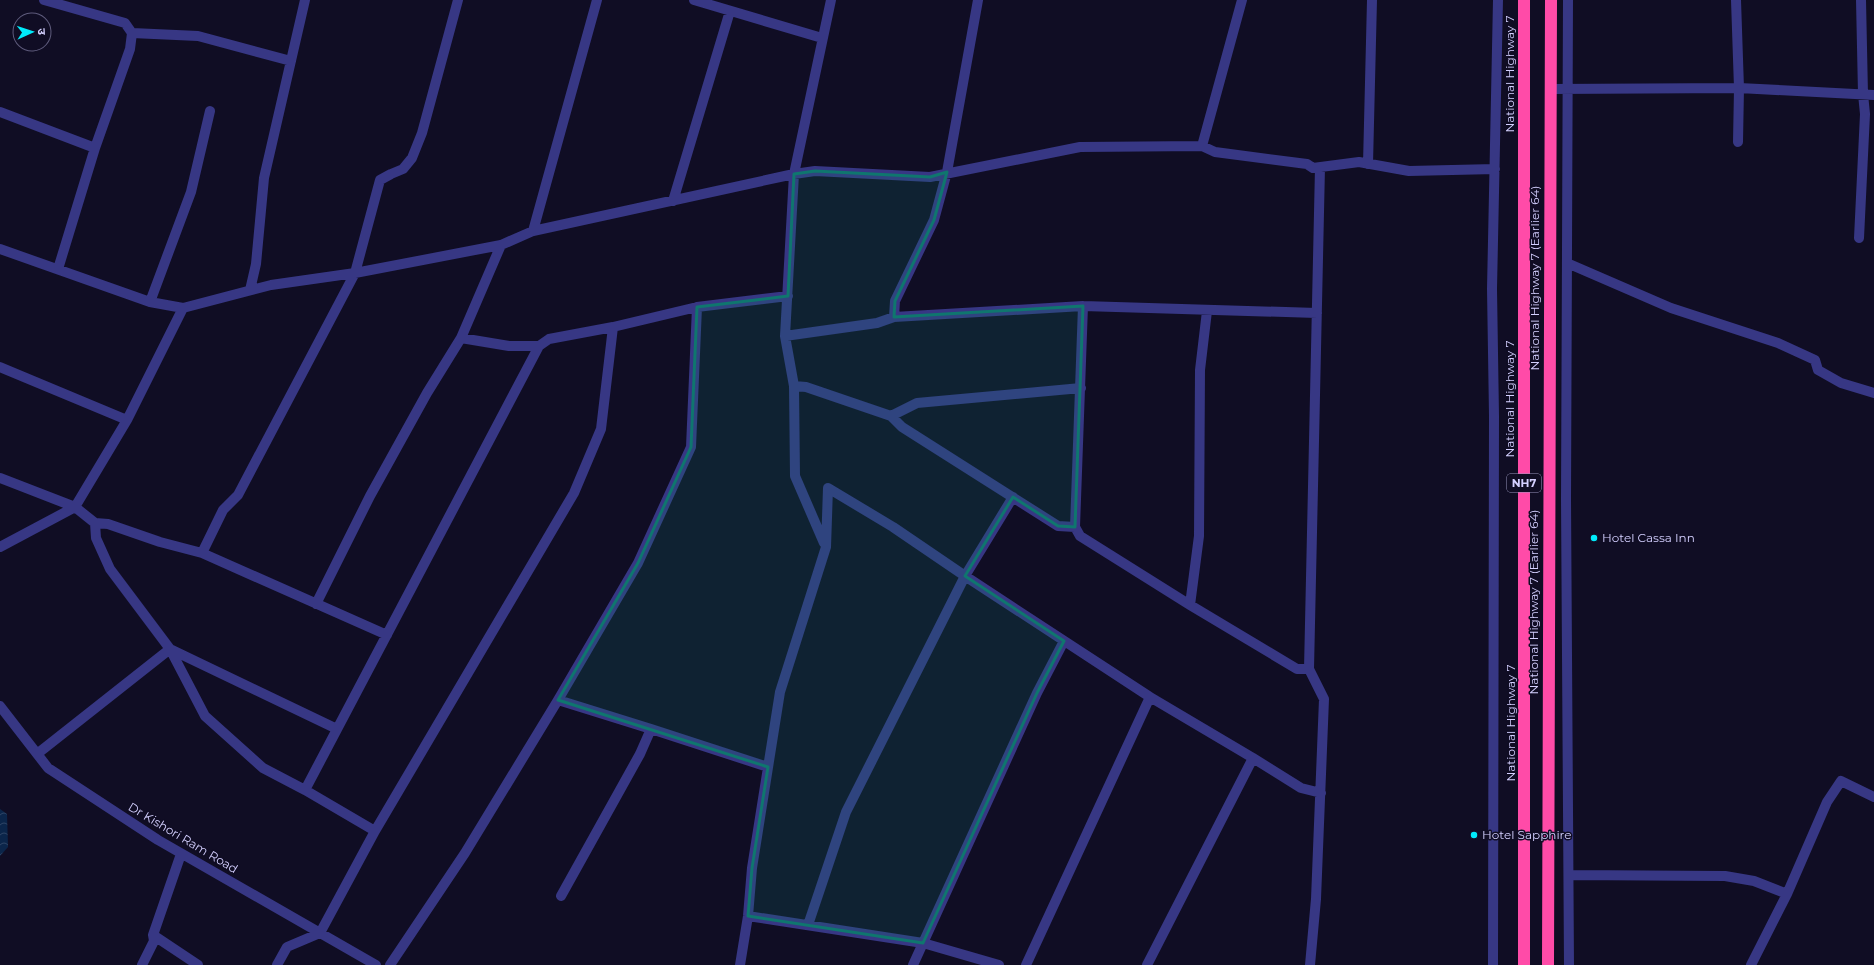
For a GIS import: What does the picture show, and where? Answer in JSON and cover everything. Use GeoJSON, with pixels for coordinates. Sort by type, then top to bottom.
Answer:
{"type":"FeatureCollection","features":[{"type":"Feature","properties":{"kind":"highway","name":"National Highway 7"},"geometry":{"type":"LineString","coordinates":[[1524,0],[1524,965]]}},
{"type":"Feature","properties":{"kind":"highway","name":"National Highway 7 (Earlier 64)"},"geometry":{"type":"LineString","coordinates":[[1548,965],[1551,0]]}},
{"type":"Feature","properties":{"kind":"street"},"geometry":{"type":"LineString","coordinates":[[44,0],[125,23],[132,33],[130,49],[96,148],[58,269]]}},
{"type":"Feature","properties":{"kind":"street"},"geometry":{"type":"LineString","coordinates":[[250,290],[256,264],[264,178],[305,0]]}},
{"type":"Feature","properties":{"kind":"street"},"geometry":{"type":"LineString","coordinates":[[202,553],[223,510],[238,494],[355,273],[380,180],[403,169],[412,158],[422,133],[458,0]]}},
{"type":"Feature","properties":{"kind":"street"},"geometry":{"type":"LineString","coordinates":[[533,231],[597,0]]}},
{"type":"Feature","properties":{"kind":"street"},"geometry":{"type":"LineString","coordinates":[[694,0],[822,38]]}},
{"type":"Feature","properties":{"kind":"street"},"geometry":{"type":"LineString","coordinates":[[826,547],[795,476],[794,386],[785,336],[794,174],[830,0]]}},
{"type":"Feature","properties":{"kind":"street"},"geometry":{"type":"LineString","coordinates":[[894,317],[895,301],[934,220],[947,172],[978,0]]}},
{"type":"Feature","properties":{"kind":"street"},"geometry":{"type":"LineString","coordinates":[[1202,146],[1242,0]]}},
{"type":"Feature","properties":{"kind":"street"},"geometry":{"type":"LineString","coordinates":[[1368,164],[1372,0]]}},
{"type":"Feature","properties":{"kind":"street"},"geometry":{"type":"LineString","coordinates":[[1493,965],[1494,464],[1492,289],[1498,0]]}},
{"type":"Feature","properties":{"kind":"street"},"geometry":{"type":"LineString","coordinates":[[1568,0],[1566,499],[1569,875],[1568,965]]}},
{"type":"Feature","properties":{"kind":"street"},"geometry":{"type":"LineString","coordinates":[[1736,0],[1739,88],[1738,142]]}},
{"type":"Feature","properties":{"kind":"street"},"geometry":{"type":"LineString","coordinates":[[1859,238],[1865,114],[1863,94],[1861,0]]}},
{"type":"Feature","properties":{"kind":"street"},"geometry":{"type":"LineString","coordinates":[[673,201],[730,11]]}},
{"type":"Feature","properties":{"kind":"street"},"geometry":{"type":"LineString","coordinates":[[132,33],[198,36],[291,61]]}},
{"type":"Feature","properties":{"kind":"street"},"geometry":{"type":"LineString","coordinates":[[1551,89],[1739,88],[1874,94]]}},
{"type":"Feature","properties":{"kind":"street"},"geometry":{"type":"LineString","coordinates":[[0,112],[96,148]]}},
{"type":"Feature","properties":{"kind":"street"},"geometry":{"type":"LineString","coordinates":[[150,302],[191,192],[210,112]]}},
{"type":"Feature","properties":{"kind":"street"},"geometry":{"type":"LineString","coordinates":[[0,250],[150,302],[183,308],[250,290],[355,273],[501,245],[533,231],[794,174],[815,171],[930,177],[947,172],[1080,147],[1202,146],[1215,152],[1306,164],[1313,168],[1359,162],[1409,171],[1495,169]]}},
{"type":"Feature","properties":{"kind":"street"},"geometry":{"type":"LineString","coordinates":[[1310,965],[1316,899],[1324,699],[1309,669],[1320,167]]}},
{"type":"Feature","properties":{"kind":"street"},"geometry":{"type":"LineString","coordinates":[[316,604],[370,496],[427,393],[461,338],[501,245]]}},
{"type":"Feature","properties":{"kind":"street"},"geometry":{"type":"LineString","coordinates":[[1567,263],[1672,308],[1778,343],[1816,360],[1818,370],[1842,383],[1874,393]]}},
{"type":"Feature","properties":{"kind":"street"},"geometry":{"type":"LineString","coordinates":[[305,790],[539,346],[549,339],[613,327],[697,307],[788,296]]}},
{"type":"Feature","properties":{"kind":"street"},"geometry":{"type":"LineString","coordinates":[[785,336],[877,322],[894,317],[1083,306],[1207,311],[1317,313]]}},
{"type":"Feature","properties":{"kind":"street"},"geometry":{"type":"LineString","coordinates":[[1083,306],[1075,527],[1080,536],[1190,606],[1297,669],[1309,669]]}},
{"type":"Feature","properties":{"kind":"street"},"geometry":{"type":"LineString","coordinates":[[390,965],[464,853],[558,700],[638,563],[691,447],[697,307]]}},
{"type":"Feature","properties":{"kind":"street"},"geometry":{"type":"LineString","coordinates":[[0,547],[76,507],[127,420],[183,308]]}},
{"type":"Feature","properties":{"kind":"street"},"geometry":{"type":"LineString","coordinates":[[1190,606],[1199,536],[1200,370],[1207,311]]}},
{"type":"Feature","properties":{"kind":"street"},"geometry":{"type":"LineString","coordinates":[[277,965],[287,946],[320,933],[375,832],[574,493],[601,429],[613,327]]}},
{"type":"Feature","properties":{"kind":"street"},"geometry":{"type":"LineString","coordinates":[[461,338],[509,346],[539,346]]}},
{"type":"Feature","properties":{"kind":"street"},"geometry":{"type":"LineString","coordinates":[[0,366],[127,420]]}},
{"type":"Feature","properties":{"kind":"street"},"geometry":{"type":"LineString","coordinates":[[794,386],[806,387],[892,416],[902,427],[1013,496],[1058,526],[1075,527]]}},
{"type":"Feature","properties":{"kind":"street"},"geometry":{"type":"LineString","coordinates":[[892,416],[917,403],[1081,388]]}},
{"type":"Feature","properties":{"kind":"street"},"geometry":{"type":"LineString","coordinates":[[0,478],[76,507],[95,523],[108,524],[160,542],[202,553],[387,635]]}},
{"type":"Feature","properties":{"kind":"street"},"geometry":{"type":"LineString","coordinates":[[740,965],[748,916],[752,868],[780,692],[826,547],[828,488],[894,527],[965,576],[1150,697],[1301,788],[1321,793]]}},
{"type":"Feature","properties":{"kind":"street"},"geometry":{"type":"LineString","coordinates":[[808,925],[846,812],[965,576],[1013,496]]}},
{"type":"Feature","properties":{"kind":"street"},"geometry":{"type":"LineString","coordinates":[[95,523],[96,538],[110,569],[170,649],[205,716],[263,768],[305,790],[375,832]]}},
{"type":"Feature","properties":{"kind":"street"},"geometry":{"type":"LineString","coordinates":[[913,965],[1037,693],[1064,641]]}},
{"type":"Feature","properties":{"kind":"street"},"geometry":{"type":"LineString","coordinates":[[170,649],[337,729]]}},
{"type":"Feature","properties":{"kind":"street"},"geometry":{"type":"LineString","coordinates":[[37,754],[170,649]]}},
{"type":"Feature","properties":{"kind":"street"},"geometry":{"type":"LineString","coordinates":[[1026,965],[1150,697]]}},
{"type":"Feature","properties":{"kind":"street"},"geometry":{"type":"LineString","coordinates":[[558,700],[768,767]]}},
{"type":"Feature","properties":{"kind":"street","name":"Dr Kishori Ram Road"},"geometry":{"type":"LineString","coordinates":[[0,706],[48,768],[181,854],[376,965]]}},
{"type":"Feature","properties":{"kind":"street"},"geometry":{"type":"LineString","coordinates":[[561,896],[640,754],[651,729]]}},
{"type":"Feature","properties":{"kind":"street"},"geometry":{"type":"LineString","coordinates":[[1147,965],[1253,758]]}},
{"type":"Feature","properties":{"kind":"street"},"geometry":{"type":"LineString","coordinates":[[1751,965],[1787,894],[1827,802],[1841,781],[1874,797]]}},
{"type":"Feature","properties":{"kind":"street"},"geometry":{"type":"LineString","coordinates":[[142,965],[154,941],[153,935],[181,854]]}},
{"type":"Feature","properties":{"kind":"street"},"geometry":{"type":"LineString","coordinates":[[1569,875],[1725,876],[1754,881],[1787,894]]}},
{"type":"Feature","properties":{"kind":"street"},"geometry":{"type":"LineString","coordinates":[[748,916],[923,943],[999,965]]}},
{"type":"Feature","properties":{"kind":"street"},"geometry":{"type":"LineString","coordinates":[[153,935],[198,965]]}},
{"type":"Feature","properties":{"kind":"highlighted area"},"geometry":{"type":"Polygon","coordinates":[[[815,171],[930,177],[947,172],[934,220],[895,301],[894,317],[1083,306],[1075,527],[1058,526],[1013,497],[965,576],[1064,641],[1037,693],[923,943],[748,916],[752,868],[768,767],[558,700],[638,563],[691,447],[697,307],[788,296],[794,174],[815,171]]]}},
{"type":"Feature","properties":{"kind":"water"},"geometry":{"type":"Polygon","coordinates":[[[0,809],[7,814],[8,847],[0,856],[0,809]]]}},
{"type":"Feature","properties":{"kind":"place","name":"Hotel Cassa Inn"},"geometry":{"type":"Point","coordinates":[1594,538]}},
{"type":"Feature","properties":{"kind":"place","name":"Hotel Sapphire"},"geometry":{"type":"Point","coordinates":[1474,835]}}]}
